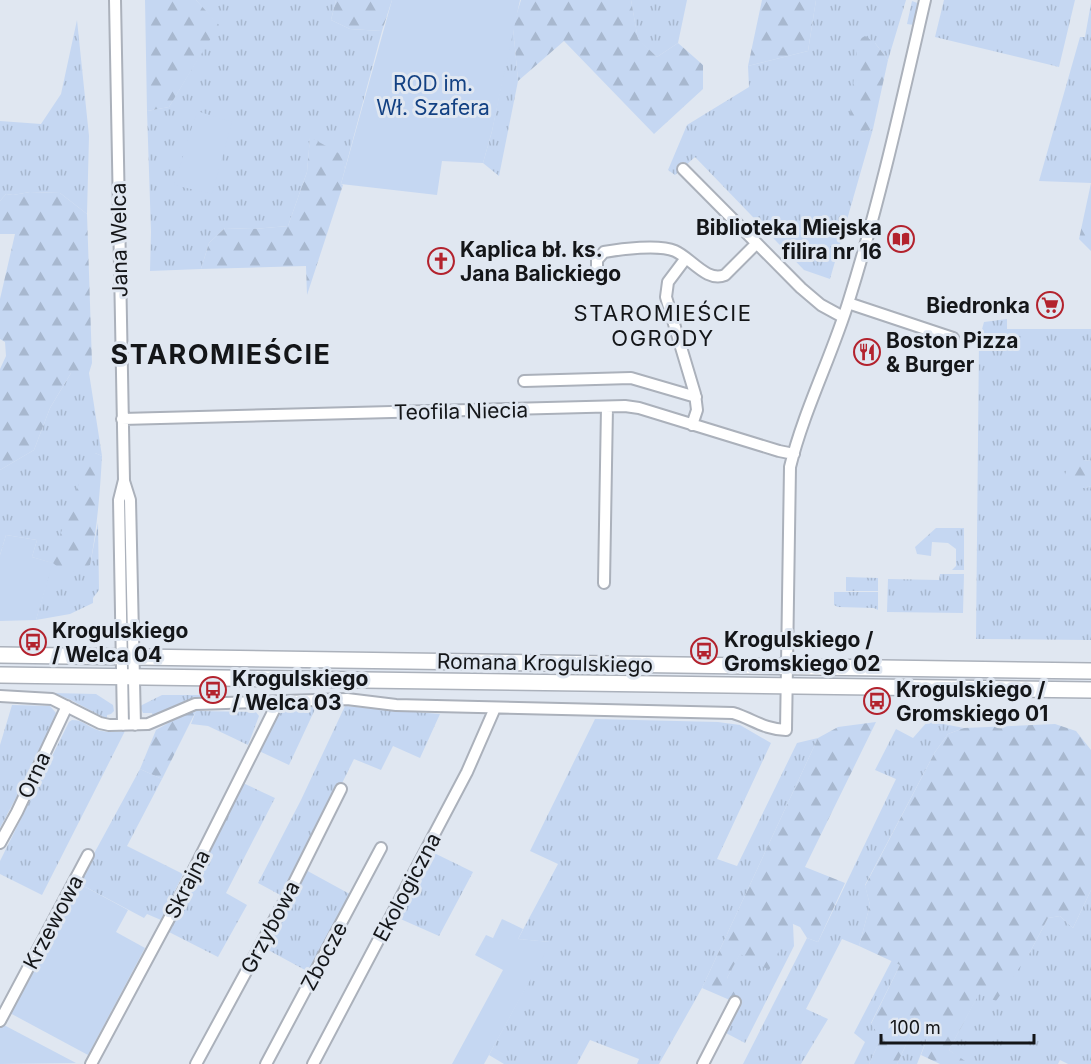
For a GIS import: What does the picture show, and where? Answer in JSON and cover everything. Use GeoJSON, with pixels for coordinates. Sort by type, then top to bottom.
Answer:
{"type":"FeatureCollection","features":[{"type":"Feature","properties":{"kind":"main road","name":"Romana Krogulskiego"},"geometry":{"type":"LineString","coordinates":[[0,655],[1091,671]]}},
{"type":"Feature","properties":{"kind":"main road","name":"Romana Krogulskiego"},"geometry":{"type":"LineString","coordinates":[[0,675],[1091,690]]}},
{"type":"Feature","properties":{"kind":"street","name":"Jana Welca"},"geometry":{"type":"LineString","coordinates":[[115,0],[124,480],[119,500],[127,677]]}},
{"type":"Feature","properties":{"kind":"street"},"geometry":{"type":"LineString","coordinates":[[0,696],[44,698],[67,706],[100,723],[123,725],[159,721],[195,704],[347,699],[396,705],[733,712],[763,727],[786,730],[790,470],[796,441],[848,303],[874,219],[925,0]]}},
{"type":"Feature","properties":{"kind":"street"},"geometry":{"type":"LineString","coordinates":[[682,169],[801,288],[821,305],[843,317]]}},
{"type":"Feature","properties":{"kind":"street"},"geometry":{"type":"LineString","coordinates":[[597,275],[597,260],[604,252],[664,248],[675,251],[714,278],[720,277],[725,275],[756,244]]}},
{"type":"Feature","properties":{"kind":"street"},"geometry":{"type":"LineString","coordinates":[[686,258],[669,282],[666,297],[696,397],[696,410],[692,425]]}},
{"type":"Feature","properties":{"kind":"street"},"geometry":{"type":"LineString","coordinates":[[848,303],[953,338]]}},
{"type":"Feature","properties":{"kind":"street"},"geometry":{"type":"LineString","coordinates":[[524,381],[631,378],[696,397]]}},
{"type":"Feature","properties":{"kind":"street","name":"Teofila Niecia"},"geometry":{"type":"LineString","coordinates":[[122,418],[607,406],[639,408],[794,454]]}},
{"type":"Feature","properties":{"kind":"street"},"geometry":{"type":"LineString","coordinates":[[604,583],[607,406]]}},
{"type":"Feature","properties":{"kind":"street"},"geometry":{"type":"LineString","coordinates":[[123,725],[127,677]]}},
{"type":"Feature","properties":{"kind":"street"},"geometry":{"type":"LineString","coordinates":[[127,677],[135,725]]}},
{"type":"Feature","properties":{"kind":"street","name":"Skrajna"},"geometry":{"type":"LineString","coordinates":[[91,1064],[171,915],[278,702]]}},
{"type":"Feature","properties":{"kind":"street","name":"Orna"},"geometry":{"type":"LineString","coordinates":[[0,843],[67,706]]}},
{"type":"Feature","properties":{"kind":"street","name":"Ekologiczna"},"geometry":{"type":"LineString","coordinates":[[313,1064],[467,772],[495,708]]}},
{"type":"Feature","properties":{"kind":"street","name":"Grzybowa"},"geometry":{"type":"LineString","coordinates":[[196,1064],[297,877],[341,789]]}},
{"type":"Feature","properties":{"kind":"street","name":"Zbocze"},"geometry":{"type":"LineString","coordinates":[[266,1064],[381,848]]}},
{"type":"Feature","properties":{"kind":"street","name":"Krzewowa"},"geometry":{"type":"LineString","coordinates":[[0,1021],[88,855]]}},
{"type":"Feature","properties":{"kind":"street"},"geometry":{"type":"LineString","coordinates":[[703,1064],[735,1002]]}},
{"type":"Feature","properties":{"kind":"green space"},"geometry":{"type":"Polygon","coordinates":[[[145,0],[196,0],[219,25],[169,107],[147,111],[145,0]]]}},
{"type":"Feature","properties":{"kind":"green space"},"geometry":{"type":"Polygon","coordinates":[[[196,0],[336,0],[331,20],[350,29],[382,31],[345,169],[341,155],[310,138],[307,172],[288,226],[253,229],[225,228],[209,243],[201,269],[150,271],[147,111],[169,107],[218,25],[196,0]]]}},
{"type":"Feature","properties":{"kind":"green space"},"geometry":{"type":"Polygon","coordinates":[[[336,0],[392,0],[382,31],[350,29],[331,20],[336,0]]]}},
{"type":"Feature","properties":{"kind":"green space","name":"ROD im. Wł. Szafera"},"geometry":{"type":"Polygon","coordinates":[[[392,0],[520,0],[483,163],[442,161],[437,195],[341,184],[392,0]]]}},
{"type":"Feature","properties":{"kind":"green space"},"geometry":{"type":"Polygon","coordinates":[[[521,0],[631,0],[638,39],[657,57],[678,43],[703,65],[703,89],[654,134],[564,41],[518,81],[513,26],[521,0]]]}},
{"type":"Feature","properties":{"kind":"green space"},"geometry":{"type":"Polygon","coordinates":[[[631,0],[687,0],[678,43],[657,57],[638,40],[631,0]]]}},
{"type":"Feature","properties":{"kind":"green space"},"geometry":{"type":"Polygon","coordinates":[[[762,0],[816,0],[808,51],[748,66],[762,0]]]}},
{"type":"Feature","properties":{"kind":"green space"},"geometry":{"type":"Polygon","coordinates":[[[816,0],[906,0],[888,60],[875,43],[861,132],[873,129],[830,279],[804,270],[695,157],[675,175],[668,170],[687,125],[749,87],[748,66],[808,51],[816,0]]]}},
{"type":"Feature","properties":{"kind":"green space"},"geometry":{"type":"Polygon","coordinates":[[[944,0],[1075,0],[1059,67],[935,37],[944,0]]]}},
{"type":"Feature","properties":{"kind":"green space"},"geometry":{"type":"Polygon","coordinates":[[[912,1],[920,4],[914,25],[907,24],[912,1]]]}},
{"type":"Feature","properties":{"kind":"green space"},"geometry":{"type":"Polygon","coordinates":[[[1091,3],[1091,183],[1039,181],[1080,37],[1085,37],[1091,3]]]}},
{"type":"Feature","properties":{"kind":"green space"},"geometry":{"type":"Polygon","coordinates":[[[77,20],[89,136],[87,214],[60,193],[6,194],[0,201],[0,121],[41,124],[61,94],[77,20]]]}},
{"type":"Feature","properties":{"kind":"green space"},"geometry":{"type":"Polygon","coordinates":[[[513,26],[518,81],[499,176],[483,163],[492,131],[513,26]]]}},
{"type":"Feature","properties":{"kind":"green space"},"geometry":{"type":"Polygon","coordinates":[[[865,36],[875,43],[888,60],[873,129],[861,132],[850,114],[858,40],[865,36]]]}},
{"type":"Feature","properties":{"kind":"green space"},"geometry":{"type":"Polygon","coordinates":[[[197,111],[232,122],[212,194],[174,185],[197,111]]]}},
{"type":"Feature","properties":{"kind":"green space"},"geometry":{"type":"Polygon","coordinates":[[[310,137],[342,155],[345,169],[341,184],[343,185],[307,295],[306,266],[201,269],[209,243],[225,228],[253,229],[288,226],[307,172],[310,137]]]}},
{"type":"Feature","properties":{"kind":"green space"},"geometry":{"type":"Polygon","coordinates":[[[1091,183],[1091,251],[1079,239],[1091,183]]]}},
{"type":"Feature","properties":{"kind":"green space"},"geometry":{"type":"Polygon","coordinates":[[[60,193],[87,214],[92,363],[89,373],[71,373],[50,408],[34,450],[0,470],[0,369],[6,356],[5,342],[0,339],[0,299],[15,234],[0,234],[0,201],[6,194],[60,193]]]}},
{"type":"Feature","properties":{"kind":"green space"},"geometry":{"type":"Polygon","coordinates":[[[1007,319],[1007,329],[1091,329],[1091,461],[1084,460],[1086,488],[1091,486],[1091,640],[976,639],[979,340],[984,322],[1007,319]]]}},
{"type":"Feature","properties":{"kind":"green space"},"geometry":{"type":"Polygon","coordinates":[[[71,373],[89,373],[102,456],[95,453],[90,565],[98,523],[99,590],[93,598],[93,603],[70,614],[36,620],[52,563],[32,557],[37,540],[6,535],[0,555],[0,470],[34,450],[50,408],[71,373]]]}},
{"type":"Feature","properties":{"kind":"green space"},"geometry":{"type":"Polygon","coordinates":[[[95,453],[102,456],[98,511],[90,565],[70,572],[53,563],[59,538],[90,454],[95,453]]]}},
{"type":"Feature","properties":{"kind":"green space"},"geometry":{"type":"Polygon","coordinates":[[[1084,460],[1091,461],[1091,486],[1072,488],[1064,481],[1066,472],[1072,465],[1084,460]]]}},
{"type":"Feature","properties":{"kind":"green space"},"geometry":{"type":"Polygon","coordinates":[[[936,528],[964,528],[964,570],[952,570],[956,566],[956,549],[948,543],[932,542],[931,556],[917,554],[915,547],[936,528]]]}},
{"type":"Feature","properties":{"kind":"green space"},"geometry":{"type":"Polygon","coordinates":[[[6,535],[37,540],[32,557],[53,563],[36,620],[0,621],[0,555],[6,535]]]}},
{"type":"Feature","properties":{"kind":"green space"},"geometry":{"type":"Polygon","coordinates":[[[940,574],[964,574],[963,613],[887,612],[888,579],[939,580],[940,574]]]}},
{"type":"Feature","properties":{"kind":"green space"},"geometry":{"type":"Polygon","coordinates":[[[846,577],[878,578],[878,591],[846,591],[846,577]]]}},
{"type":"Feature","properties":{"kind":"green space"},"geometry":{"type":"Polygon","coordinates":[[[834,592],[878,592],[878,610],[838,607],[834,605],[834,592]]]}},
{"type":"Feature","properties":{"kind":"green space"},"geometry":{"type":"Polygon","coordinates":[[[51,693],[96,694],[113,705],[114,711],[107,715],[107,719],[69,699],[51,693]]]}},
{"type":"Feature","properties":{"kind":"green space"},"geometry":{"type":"Polygon","coordinates":[[[162,695],[202,695],[211,698],[186,701],[153,717],[152,713],[143,713],[140,707],[142,705],[162,695]]]}},
{"type":"Feature","properties":{"kind":"green space"},"geometry":{"type":"Polygon","coordinates":[[[12,705],[50,706],[56,713],[45,743],[0,828],[0,745],[12,705]]]}},
{"type":"Feature","properties":{"kind":"green space"},"geometry":{"type":"Polygon","coordinates":[[[287,705],[317,705],[289,765],[259,751],[281,709],[287,705]]]}},
{"type":"Feature","properties":{"kind":"green space"},"geometry":{"type":"Polygon","coordinates":[[[345,706],[440,714],[420,758],[393,746],[381,770],[354,759],[320,828],[304,869],[357,898],[316,976],[259,945],[284,897],[258,883],[301,800],[345,706]]]}},
{"type":"Feature","properties":{"kind":"green space"},"geometry":{"type":"Polygon","coordinates":[[[196,711],[256,712],[259,716],[248,745],[208,726],[191,724],[196,711]]]}},
{"type":"Feature","properties":{"kind":"green space"},"geometry":{"type":"Polygon","coordinates":[[[196,711],[162,779],[140,769],[156,730],[184,714],[196,711]]]}},
{"type":"Feature","properties":{"kind":"green space"},"geometry":{"type":"Polygon","coordinates":[[[595,719],[718,722],[740,725],[771,743],[717,859],[737,866],[797,743],[818,738],[702,988],[659,1064],[637,1064],[639,1059],[590,1040],[577,1064],[504,1064],[489,1055],[550,942],[518,939],[558,864],[530,851],[595,719]]]}},
{"type":"Feature","properties":{"kind":"green space"},"geometry":{"type":"Polygon","coordinates":[[[72,720],[102,731],[125,731],[42,895],[0,874],[0,861],[72,720]]]}},
{"type":"Feature","properties":{"kind":"green space"},"geometry":{"type":"Polygon","coordinates":[[[928,721],[964,728],[948,734],[935,752],[865,885],[870,905],[859,946],[842,939],[806,1009],[828,1019],[801,1064],[743,1064],[807,938],[818,942],[896,779],[875,770],[896,729],[913,738],[928,721]]]}},
{"type":"Feature","properties":{"kind":"green space"},"geometry":{"type":"Polygon","coordinates":[[[876,722],[805,867],[845,883],[818,942],[807,938],[800,927],[793,924],[769,970],[740,954],[727,978],[744,988],[739,1004],[702,988],[818,738],[838,727],[876,722]]]}},
{"type":"Feature","properties":{"kind":"green space"},"geometry":{"type":"Polygon","coordinates":[[[1055,724],[1076,731],[1091,750],[1091,890],[1073,928],[1060,916],[1048,918],[1029,954],[996,1001],[979,994],[949,1050],[967,1064],[940,1064],[921,1055],[930,1031],[917,1021],[897,1064],[869,1064],[881,1038],[871,1024],[900,965],[859,946],[870,905],[865,886],[935,752],[948,734],[964,728],[1055,724]]]}},
{"type":"Feature","properties":{"kind":"green space"},"geometry":{"type":"Polygon","coordinates":[[[140,769],[162,779],[127,846],[183,874],[161,920],[147,914],[144,918],[78,883],[140,769]]]}},
{"type":"Feature","properties":{"kind":"green space"},"geometry":{"type":"Polygon","coordinates":[[[243,783],[275,798],[226,893],[247,905],[218,957],[169,932],[243,783]]]}},
{"type":"Feature","properties":{"kind":"green space"},"geometry":{"type":"Polygon","coordinates":[[[432,852],[473,872],[439,936],[396,917],[432,852]]]}},
{"type":"Feature","properties":{"kind":"green space"},"geometry":{"type":"Polygon","coordinates":[[[78,883],[128,910],[116,932],[145,948],[88,1055],[8,1012],[78,883]]]}},
{"type":"Feature","properties":{"kind":"green space"},"geometry":{"type":"Polygon","coordinates":[[[1091,890],[1091,1064],[1068,1064],[1060,1060],[1058,1064],[967,1064],[949,1050],[979,993],[1029,954],[1048,918],[1060,916],[1073,928],[1091,890]]]}},
{"type":"Feature","properties":{"kind":"green space"},"geometry":{"type":"Polygon","coordinates":[[[502,919],[523,929],[518,939],[551,942],[484,1064],[452,1064],[503,970],[475,955],[486,935],[493,938],[502,919]]]}},
{"type":"Feature","properties":{"kind":"green space"},"geometry":{"type":"Polygon","coordinates":[[[793,924],[794,946],[745,1043],[724,1032],[739,1004],[727,978],[740,953],[793,924]]]}},
{"type":"Feature","properties":{"kind":"green space"},"geometry":{"type":"Polygon","coordinates":[[[892,960],[900,965],[871,1023],[881,1038],[869,1064],[854,1064],[865,1042],[854,1033],[892,960]]]}},
{"type":"Feature","properties":{"kind":"green space"},"geometry":{"type":"Polygon","coordinates":[[[917,1021],[930,1031],[917,1064],[897,1064],[917,1021]]]}},
{"type":"Feature","properties":{"kind":"green space"},"geometry":{"type":"Polygon","coordinates":[[[2,1024],[76,1063],[0,1064],[2,1024]]]}},
{"type":"Feature","properties":{"kind":"place","name":"Biblioteka Miejska filira nr 16"},"geometry":{"type":"Point","coordinates":[901,239]}},
{"type":"Feature","properties":{"kind":"place","name":"Kaplica bł. ks. Jana Balickiego"},"geometry":{"type":"Point","coordinates":[441,261]}},
{"type":"Feature","properties":{"kind":"place","name":"Biedronka"},"geometry":{"type":"Point","coordinates":[1050,305]}},
{"type":"Feature","properties":{"kind":"place","name":"Boston Pizza & Burger"},"geometry":{"type":"Point","coordinates":[867,352]}},
{"type":"Feature","properties":{"kind":"place","name":"Krogulskiego / Welca 04"},"geometry":{"type":"Point","coordinates":[33,642]}},
{"type":"Feature","properties":{"kind":"place","name":"Krogulskiego / Gromskiego 02"},"geometry":{"type":"Point","coordinates":[704,651]}},
{"type":"Feature","properties":{"kind":"place","name":"Krogulskiego / Welca 03"},"geometry":{"type":"Point","coordinates":[213,690]}},
{"type":"Feature","properties":{"kind":"place","name":"Krogulskiego / Gromskiego 01"},"geometry":{"type":"Point","coordinates":[877,701]}},
{"type":"Feature","properties":{"kind":"district","name":"STAROMIEŚCIE OGRODY"},"geometry":{"type":"Point","coordinates":[663,326]}},
{"type":"Feature","properties":{"kind":"district","name":"STAROMIEŚCIE"},"geometry":{"type":"Point","coordinates":[221,354]}}]}
